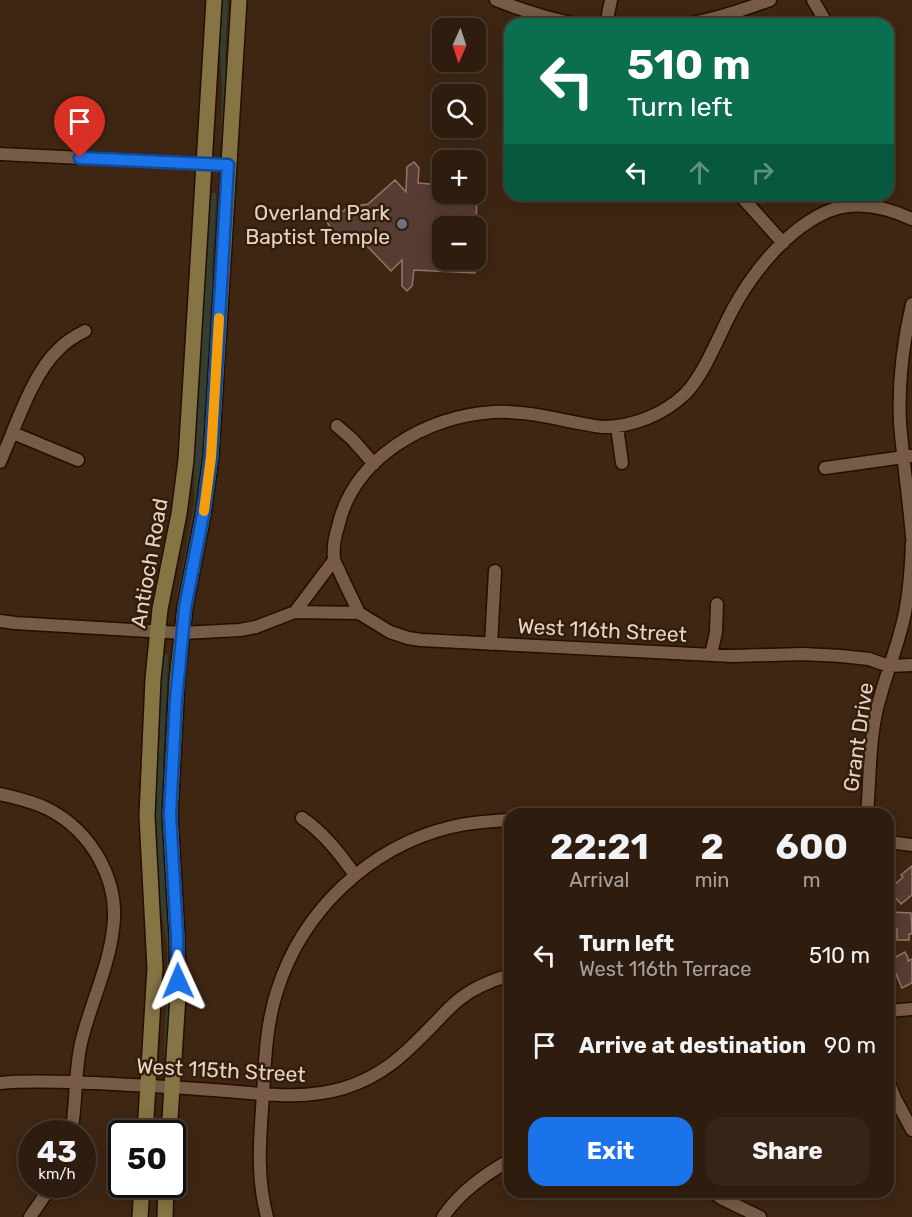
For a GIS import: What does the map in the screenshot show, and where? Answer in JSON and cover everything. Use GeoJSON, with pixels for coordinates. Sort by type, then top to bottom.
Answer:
{"type":"FeatureCollection","features":[{"type":"Feature","properties":{"kind":"main road","name":"Antioch Road"},"geometry":{"type":"LineString","coordinates":[[146,1120],[154,968],[147,846],[147,791],[153,679],[157,632],[185,469],[214,0]]}},
{"type":"Feature","properties":{"kind":"main road","name":"Antioch Road"},"geometry":{"type":"LineString","coordinates":[[170,1120],[178,996],[170,814],[177,681],[182,633],[211,457],[239,0]]}},
{"type":"Feature","properties":{"kind":"main road"},"geometry":{"type":"LineString","coordinates":[[140,1217],[141,1198]]}},
{"type":"Feature","properties":{"kind":"main road"},"geometry":{"type":"LineString","coordinates":[[165,1217],[166,1198]]}},
{"type":"Feature","properties":{"kind":"street"},"geometry":{"type":"LineString","coordinates":[[496,0],[550,18]]}},
{"type":"Feature","properties":{"kind":"street"},"geometry":{"type":"LineString","coordinates":[[607,18],[611,0]]}},
{"type":"Feature","properties":{"kind":"street"},"geometry":{"type":"LineString","coordinates":[[716,18],[770,0]]}},
{"type":"Feature","properties":{"kind":"street"},"geometry":{"type":"LineString","coordinates":[[813,0],[824,18]]}},
{"type":"Feature","properties":{"kind":"street"},"geometry":{"type":"LineString","coordinates":[[0,154],[228,165]]}},
{"type":"Feature","properties":{"kind":"street"},"geometry":{"type":"LineString","coordinates":[[745,201],[783,243]]}},
{"type":"Feature","properties":{"kind":"street"},"geometry":{"type":"LineString","coordinates":[[0,621],[182,633],[256,627],[295,612],[359,613],[334,560],[336,536],[340,517],[355,485],[387,452],[440,422],[468,415],[513,412],[602,427],[617,427],[647,419],[669,407],[684,394],[699,374],[746,286],[761,265],[802,225],[834,209],[870,205],[897,212],[912,219]]}},
{"type":"Feature","properties":{"kind":"street"},"geometry":{"type":"LineString","coordinates":[[912,304],[902,358],[900,399],[908,457],[912,537]]}},
{"type":"Feature","properties":{"kind":"street"},"geometry":{"type":"LineString","coordinates":[[0,462],[31,389],[49,359],[58,349],[85,331]]}},
{"type":"Feature","properties":{"kind":"street"},"geometry":{"type":"LineString","coordinates":[[337,426],[374,464]]}},
{"type":"Feature","properties":{"kind":"street"},"geometry":{"type":"LineString","coordinates":[[617,427],[622,463]]}},
{"type":"Feature","properties":{"kind":"street"},"geometry":{"type":"LineString","coordinates":[[13,433],[78,460]]}},
{"type":"Feature","properties":{"kind":"street"},"geometry":{"type":"LineString","coordinates":[[825,468],[908,457]]}},
{"type":"Feature","properties":{"kind":"street","name":"Grant Drive"},"geometry":{"type":"LineString","coordinates":[[867,808],[875,721],[907,603],[912,542]]}},
{"type":"Feature","properties":{"kind":"street"},"geometry":{"type":"LineString","coordinates":[[295,612],[334,560]]}},
{"type":"Feature","properties":{"kind":"street","name":"West 116th Street"},"geometry":{"type":"LineString","coordinates":[[490,644],[495,571]]}},
{"type":"Feature","properties":{"kind":"street","name":"West 116th Street"},"geometry":{"type":"LineString","coordinates":[[711,655],[716,632],[717,604]]}},
{"type":"Feature","properties":{"kind":"street","name":"West 116th Street"},"geometry":{"type":"LineString","coordinates":[[359,613],[390,632],[421,640],[733,656],[803,654],[841,656],[869,659],[890,666]]}},
{"type":"Feature","properties":{"kind":"street","name":"Grant Drive"},"geometry":{"type":"LineString","coordinates":[[890,666],[912,665]]}},
{"type":"Feature","properties":{"kind":"street"},"geometry":{"type":"LineString","coordinates":[[0,794],[39,805],[60,816],[79,831],[99,857],[111,888],[114,919],[110,949],[81,1042],[74,1120]]}},
{"type":"Feature","properties":{"kind":"street"},"geometry":{"type":"LineString","coordinates":[[302,818],[323,835],[356,875]]}},
{"type":"Feature","properties":{"kind":"street"},"geometry":{"type":"LineString","coordinates":[[267,1217],[259,1169],[269,1022],[276,992],[302,936],[341,888],[374,860],[419,838],[451,827],[504,820]]}},
{"type":"Feature","properties":{"kind":"street"},"geometry":{"type":"LineString","coordinates":[[894,843],[912,845]]}},
{"type":"Feature","properties":{"kind":"street","name":"West 115th Street"},"geometry":{"type":"LineString","coordinates":[[0,1083],[76,1082],[263,1094],[319,1094],[345,1088],[373,1076],[407,1052],[461,997],[479,986],[504,976]]}},
{"type":"Feature","properties":{"kind":"street"},"geometry":{"type":"LineString","coordinates":[[894,1010],[912,1009]]}},
{"type":"Feature","properties":{"kind":"street"},"geometry":{"type":"LineString","coordinates":[[894,1096],[912,1130]]}},
{"type":"Feature","properties":{"kind":"street"},"geometry":{"type":"LineString","coordinates":[[442,1217],[462,1194],[481,1178],[504,1164]]}},
{"type":"Feature","properties":{"kind":"street"},"geometry":{"type":"LineString","coordinates":[[30,1217],[43,1198]]}},
{"type":"Feature","properties":{"kind":"street"},"geometry":{"type":"LineString","coordinates":[[721,1198],[760,1217]]}},
{"type":"Feature","properties":{"kind":"green space"},"geometry":{"type":"Polygon","coordinates":[[[223,0],[228,0],[225,57],[227,83],[224,139],[221,139],[220,48],[223,0]]]}},
{"type":"Feature","properties":{"kind":"green space"},"geometry":{"type":"Polygon","coordinates":[[[212,193],[216,193],[212,271],[215,305],[202,490],[180,601],[177,600],[177,595],[194,501],[194,463],[212,193]]]}},
{"type":"Feature","properties":{"kind":"green space"},"geometry":{"type":"Polygon","coordinates":[[[164,655],[168,655],[163,762],[172,951],[168,1059],[165,1059],[164,1049],[167,945],[158,893],[154,794],[164,655]]]}},
{"type":"Feature","properties":{"kind":"building","name":"Overland Park Baptist Temple"},"geometry":{"type":"Polygon","coordinates":[[[414,162],[419,168],[418,183],[432,184],[432,204],[477,204],[476,216],[432,216],[432,270],[475,270],[475,273],[414,270],[412,286],[407,291],[402,286],[402,260],[391,271],[366,245],[334,234],[327,222],[335,211],[344,211],[346,208],[354,209],[357,206],[368,204],[395,180],[406,192],[407,167],[414,162]]]}},
{"type":"Feature","properties":{"kind":"building"},"geometry":{"type":"Polygon","coordinates":[[[912,866],[912,895],[901,904],[894,896],[894,885],[903,877],[901,875],[912,866]]]}},
{"type":"Feature","properties":{"kind":"building"},"geometry":{"type":"Polygon","coordinates":[[[894,912],[911,913],[912,934],[909,934],[909,940],[897,940],[897,929],[894,929],[894,912]]]}},
{"type":"Feature","properties":{"kind":"building"},"geometry":{"type":"Polygon","coordinates":[[[905,952],[908,961],[912,959],[912,983],[902,988],[894,969],[894,958],[905,952]]]}},
{"type":"Feature","properties":{"kind":"slow traffic"},"geometry":{"type":"LineString","coordinates":[[204,511],[211,457],[219,318]]}},
{"type":"Feature","properties":{"kind":"place","name":"Overland Park Baptist Temple"},"geometry":{"type":"Point","coordinates":[402,224]}},
{"type":"Feature","properties":{"kind":"route"},"geometry":{"type":"LineString","coordinates":[[80,158],[228,165],[211,457],[203,515],[185,608],[176,699],[170,814],[178,981]]}}]}
